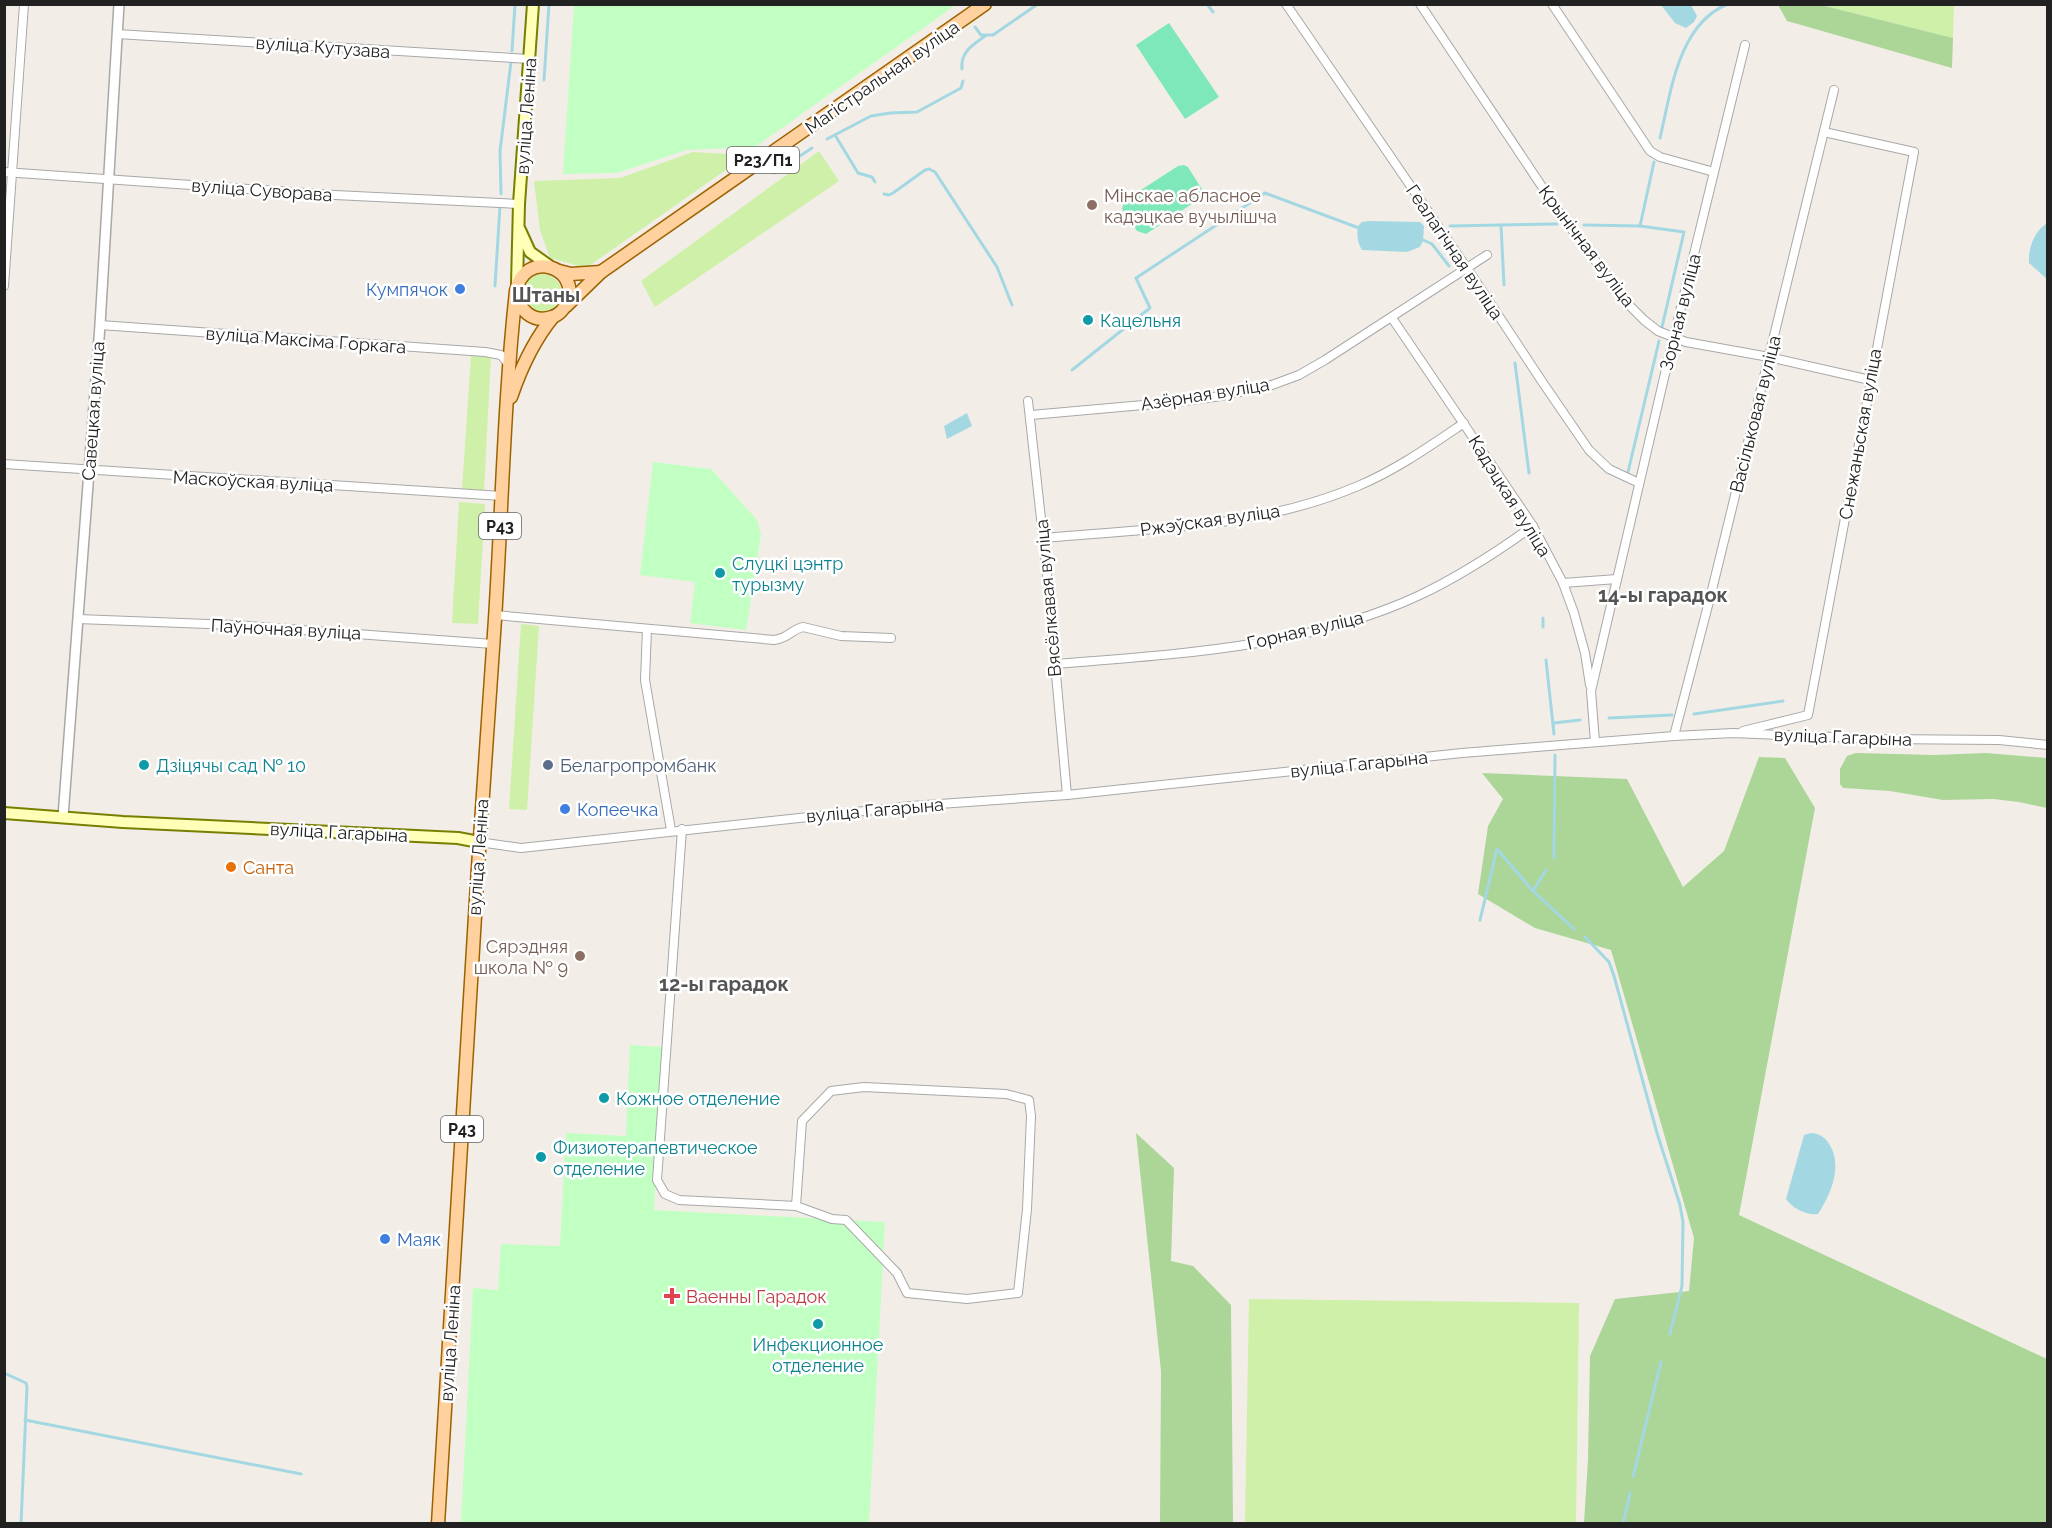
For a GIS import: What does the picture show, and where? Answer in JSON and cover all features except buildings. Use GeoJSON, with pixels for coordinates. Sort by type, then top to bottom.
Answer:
{"type":"FeatureCollection","features":[{"type":"Feature","properties":{"kind":"main road","name":"вуліца Леніна"},"geometry":{"type":"LineString","coordinates":[[438,1524],[508,407],[508,364],[517,288],[519,204],[533,4]]}},
{"type":"Feature","properties":{"kind":"main road","name":"Магістральная вуліца"},"geometry":{"type":"LineString","coordinates":[[565,307],[601,272],[985,4]]}},
{"type":"Feature","properties":{"kind":"main road","name":"вуліца Леніна"},"geometry":{"type":"LineString","coordinates":[[518,226],[530,252],[555,269]]}},
{"type":"Feature","properties":{"kind":"main road"},"geometry":{"type":"LineString","coordinates":[[553,317],[536,318],[521,308],[517,300],[517,288],[525,273],[537,267],[571,274],[601,272]]}},
{"type":"Feature","properties":{"kind":"main road"},"geometry":{"type":"LineString","coordinates":[[555,269],[568,284],[568,299],[565,307]]}},
{"type":"Feature","properties":{"kind":"main road","name":"Р43"},"geometry":{"type":"LineString","coordinates":[[553,317],[565,307]]}},
{"type":"Feature","properties":{"kind":"main road","name":"вуліца Леніна"},"geometry":{"type":"LineString","coordinates":[[508,407],[521,369],[534,343],[553,317]]}},
{"type":"Feature","properties":{"kind":"main road","name":"вуліца Гагарына"},"geometry":{"type":"LineString","coordinates":[[4,813],[458,838],[479,842]]}},
{"type":"Feature","properties":{"kind":"street"},"geometry":{"type":"LineString","coordinates":[[4,286],[8,172],[24,4]]}},
{"type":"Feature","properties":{"kind":"street","name":"Савецкая вуліца"},"geometry":{"type":"LineString","coordinates":[[63,817],[100,325],[119,4]]}},
{"type":"Feature","properties":{"kind":"street","name":"Геалагічная вуліца"},"geometry":{"type":"LineString","coordinates":[[1286,4],[1589,450],[1610,469],[1639,483]]}},
{"type":"Feature","properties":{"kind":"street","name":"Крынічная вуліца"},"geometry":{"type":"LineString","coordinates":[[1420,4],[1561,215],[1627,303],[1644,320],[1658,331],[1686,342],[1769,357],[1870,380]]}},
{"type":"Feature","properties":{"kind":"street"},"geometry":{"type":"LineString","coordinates":[[1552,4],[1650,151],[1660,157],[1714,172]]}},
{"type":"Feature","properties":{"kind":"street","name":"вуліца Кутузава"},"geometry":{"type":"LineString","coordinates":[[117,34],[530,59]]}},
{"type":"Feature","properties":{"kind":"street","name":"Зорная вуліца"},"geometry":{"type":"LineString","coordinates":[[1595,742],[1592,691],[1639,483],[1745,45]]}},
{"type":"Feature","properties":{"kind":"street","name":"Васільковая вуліца"},"geometry":{"type":"LineString","coordinates":[[1674,736],[1834,90]]}},
{"type":"Feature","properties":{"kind":"street","name":"Снежаньская вуліца"},"geometry":{"type":"LineString","coordinates":[[1733,733],[1808,715],[1914,152],[1824,132]]}},
{"type":"Feature","properties":{"kind":"street","name":"вуліца Суворава"},"geometry":{"type":"LineString","coordinates":[[8,172],[335,195],[519,204]]}},
{"type":"Feature","properties":{"kind":"street","name":"Азёрная вуліца"},"geometry":{"type":"LineString","coordinates":[[1031,415],[1177,402],[1221,396],[1272,385],[1299,375],[1325,360],[1487,255]]}},
{"type":"Feature","properties":{"kind":"street","name":"Кадэцкая вуліца"},"geometry":{"type":"LineString","coordinates":[[1392,318],[1533,526],[1563,583],[1582,643],[1592,691]]}},
{"type":"Feature","properties":{"kind":"street","name":"вуліца Максіма Горкага"},"geometry":{"type":"LineString","coordinates":[[100,325],[485,352],[501,355],[514,369],[521,369]]}},
{"type":"Feature","properties":{"kind":"street","name":"Вясёлкавая вуліца"},"geometry":{"type":"LineString","coordinates":[[1028,402],[1067,795]]}},
{"type":"Feature","properties":{"kind":"street","name":"Ржэўская вуліца"},"geometry":{"type":"LineString","coordinates":[[1043,538],[1200,525],[1265,516],[1312,503],[1358,486],[1401,465],[1464,423]]}},
{"type":"Feature","properties":{"kind":"street","name":"Маскоўская вуліца"},"geometry":{"type":"LineString","coordinates":[[4,464],[502,496]]}},
{"type":"Feature","properties":{"kind":"street","name":"Горная вуліца"},"geometry":{"type":"LineString","coordinates":[[1054,664],[1201,652],[1336,625],[1419,595],[1467,570],[1533,526]]}},
{"type":"Feature","properties":{"kind":"street"},"geometry":{"type":"LineString","coordinates":[[1563,583],[1617,579]]}},
{"type":"Feature","properties":{"kind":"street"},"geometry":{"type":"LineString","coordinates":[[495,615],[774,640],[784,639],[798,628],[803,627],[841,636],[891,638]]}},
{"type":"Feature","properties":{"kind":"street","name":"Паўночная вуліца"},"geometry":{"type":"LineString","coordinates":[[78,619],[234,625],[493,645]]}},
{"type":"Feature","properties":{"kind":"street"},"geometry":{"type":"LineString","coordinates":[[647,629],[645,680],[671,830]]}},
{"type":"Feature","properties":{"kind":"street","name":"вуліца Гагарына"},"geometry":{"type":"LineString","coordinates":[[479,842],[521,848],[671,830],[911,806],[1067,795],[1439,755],[1674,736],[1733,733],[1881,739],[1999,740],[2048,745]]}},
{"type":"Feature","properties":{"kind":"street"},"geometry":{"type":"LineString","coordinates":[[682,829],[657,1180],[666,1194],[679,1200],[796,1206],[832,1219],[846,1220],[897,1273],[907,1293],[968,1299],[1018,1293],[1027,1209],[1031,1116],[1029,1100],[1006,1094],[864,1087],[831,1091],[802,1121],[796,1206]]}},
{"type":"Feature","properties":{"kind":"green space"},"geometry":{"type":"Polygon","coordinates":[[[574,5],[952,5],[953,7],[755,147],[687,150],[617,173],[563,174],[574,5]]]}},
{"type":"Feature","properties":{"kind":"green space"},"geometry":{"type":"Polygon","coordinates":[[[1778,5],[1821,5],[1953,38],[1952,68],[1787,21],[1778,5]]]}},
{"type":"Feature","properties":{"kind":"green space"},"geometry":{"type":"Polygon","coordinates":[[[1821,5],[1954,5],[1953,38],[1821,5]]]}},
{"type":"Feature","properties":{"kind":"green space"},"geometry":{"type":"Polygon","coordinates":[[[1169,23],[1219,97],[1185,119],[1136,45],[1169,23]]]}},
{"type":"Feature","properties":{"kind":"green space"},"geometry":{"type":"Polygon","coordinates":[[[819,151],[839,181],[655,307],[641,281],[819,151]]]}},
{"type":"Feature","properties":{"kind":"green space"},"geometry":{"type":"Polygon","coordinates":[[[693,152],[747,155],[586,268],[550,258],[540,230],[534,181],[620,178],[693,152]]]}},
{"type":"Feature","properties":{"kind":"green space"},"geometry":{"type":"Polygon","coordinates":[[[1178,166],[1188,167],[1203,191],[1201,198],[1146,234],[1137,231],[1122,209],[1124,201],[1178,166]]]}},
{"type":"Feature","properties":{"kind":"green space"},"geometry":{"type":"Polygon","coordinates":[[[542,274],[556,280],[562,294],[556,308],[542,314],[528,308],[522,294],[528,280],[542,274]]]}},
{"type":"Feature","properties":{"kind":"green space"},"geometry":{"type":"Polygon","coordinates":[[[471,356],[491,357],[484,491],[462,489],[471,356]]]}},
{"type":"Feature","properties":{"kind":"green space"},"geometry":{"type":"Polygon","coordinates":[[[653,462],[711,469],[757,520],[761,535],[746,630],[690,623],[695,582],[640,575],[653,462]]]}},
{"type":"Feature","properties":{"kind":"green space"},"geometry":{"type":"Polygon","coordinates":[[[459,502],[485,504],[478,624],[452,623],[459,502]]]}},
{"type":"Feature","properties":{"kind":"green space"},"geometry":{"type":"Polygon","coordinates":[[[521,624],[539,626],[527,810],[509,809],[521,624]]]}},
{"type":"Feature","properties":{"kind":"green space"},"geometry":{"type":"Polygon","coordinates":[[[1856,753],[1935,755],[1986,753],[2047,758],[2047,808],[1993,799],[1943,800],[1890,791],[1843,788],[1840,784],[1840,769],[1847,756],[1856,753]]]}},
{"type":"Feature","properties":{"kind":"green space"},"geometry":{"type":"Polygon","coordinates":[[[1759,757],[1785,758],[1815,808],[1739,1215],[2047,1359],[2047,1523],[1584,1523],[1590,1356],[1615,1299],[1689,1291],[1694,1238],[1611,950],[1535,928],[1478,894],[1488,826],[1503,799],[1482,773],[1627,779],[1683,887],[1724,851],[1759,757]]]}},
{"type":"Feature","properties":{"kind":"green space"},"geometry":{"type":"Polygon","coordinates":[[[630,1045],[663,1047],[654,1210],[885,1222],[869,1523],[461,1524],[473,1288],[498,1290],[501,1244],[560,1246],[566,1133],[626,1136],[630,1045]]]}},
{"type":"Feature","properties":{"kind":"green space"},"geometry":{"type":"Polygon","coordinates":[[[1136,1133],[1174,1168],[1171,1261],[1193,1266],[1231,1305],[1233,1523],[1160,1523],[1161,1371],[1136,1133]]]}},
{"type":"Feature","properties":{"kind":"green space"},"geometry":{"type":"Polygon","coordinates":[[[1249,1299],[1579,1303],[1576,1523],[1245,1523],[1249,1299]]]}},
{"type":"Feature","properties":{"kind":"water"},"geometry":{"type":"Polygon","coordinates":[[[1661,5],[1691,5],[1697,16],[1694,22],[1686,28],[1675,23],[1661,5]]]}},
{"type":"Feature","properties":{"kind":"water"},"geometry":{"type":"Polygon","coordinates":[[[1362,222],[1420,222],[1424,226],[1423,241],[1420,247],[1407,252],[1362,250],[1358,238],[1358,226],[1362,222]]]}},
{"type":"Feature","properties":{"kind":"water"},"geometry":{"type":"Polygon","coordinates":[[[2047,223],[2047,279],[2029,263],[2029,257],[2035,236],[2047,223]]]}},
{"type":"Feature","properties":{"kind":"water"},"geometry":{"type":"Polygon","coordinates":[[[967,413],[972,426],[947,439],[944,426],[967,413]]]}},
{"type":"Feature","properties":{"kind":"water"},"geometry":{"type":"Polygon","coordinates":[[[1811,1133],[1821,1136],[1828,1142],[1832,1149],[1835,1166],[1833,1183],[1818,1214],[1800,1211],[1786,1199],[1804,1135],[1811,1133]]]}},
{"type":"Feature","properties":{"kind":"waterway"},"geometry":{"type":"LineString","coordinates":[[512,51],[515,4]]}},
{"type":"Feature","properties":{"kind":"waterway"},"geometry":{"type":"LineString","coordinates":[[544,80],[549,4]]}},
{"type":"Feature","properties":{"kind":"waterway"},"geometry":{"type":"LineString","coordinates":[[975,27],[981,35],[993,35],[1038,4]]}},
{"type":"Feature","properties":{"kind":"waterway"},"geometry":{"type":"LineString","coordinates":[[1207,4],[1213,12]]}},
{"type":"Feature","properties":{"kind":"waterway"},"geometry":{"type":"LineString","coordinates":[[1660,138],[1673,81],[1687,43],[1711,14],[1728,4]]}},
{"type":"Feature","properties":{"kind":"waterway"},"geometry":{"type":"LineString","coordinates":[[962,69],[965,53],[985,36]]}},
{"type":"Feature","properties":{"kind":"waterway"},"geometry":{"type":"LineString","coordinates":[[501,194],[500,151],[511,62]]}},
{"type":"Feature","properties":{"kind":"waterway"},"geometry":{"type":"LineString","coordinates":[[827,139],[871,116],[917,112],[961,88],[963,81]]}},
{"type":"Feature","properties":{"kind":"waterway"},"geometry":{"type":"LineString","coordinates":[[835,135],[858,173],[872,177],[875,182]]}},
{"type":"Feature","properties":{"kind":"waterway"},"geometry":{"type":"LineString","coordinates":[[774,173],[812,148]]}},
{"type":"Feature","properties":{"kind":"waterway"},"geometry":{"type":"LineString","coordinates":[[1640,226],[1654,162]]}},
{"type":"Feature","properties":{"kind":"waterway"},"geometry":{"type":"LineString","coordinates":[[884,194],[893,193],[925,170],[935,172],[997,267],[1012,305]]}},
{"type":"Feature","properties":{"kind":"waterway"},"geometry":{"type":"LineString","coordinates":[[1072,370],[1150,308],[1136,278],[1265,193],[1359,228]]}},
{"type":"Feature","properties":{"kind":"waterway"},"geometry":{"type":"LineString","coordinates":[[495,286],[500,206]]}},
{"type":"Feature","properties":{"kind":"waterway"},"geometry":{"type":"LineString","coordinates":[[1450,226],[1557,224]]}},
{"type":"Feature","properties":{"kind":"waterway"},"geometry":{"type":"LineString","coordinates":[[1501,225],[1504,285]]}},
{"type":"Feature","properties":{"kind":"waterway"},"geometry":{"type":"LineString","coordinates":[[1584,225],[1640,226],[1684,232],[1662,327]]}},
{"type":"Feature","properties":{"kind":"waterway"},"geometry":{"type":"LineString","coordinates":[[1421,239],[1432,244],[1449,266]]}},
{"type":"Feature","properties":{"kind":"waterway"},"geometry":{"type":"LineString","coordinates":[[1628,472],[1659,341]]}},
{"type":"Feature","properties":{"kind":"waterway"},"geometry":{"type":"LineString","coordinates":[[1515,363],[1529,473]]}},
{"type":"Feature","properties":{"kind":"waterway"},"geometry":{"type":"LineString","coordinates":[[1543,618],[1543,627]]}},
{"type":"Feature","properties":{"kind":"waterway"},"geometry":{"type":"LineString","coordinates":[[1546,660],[1554,734]]}},
{"type":"Feature","properties":{"kind":"waterway"},"geometry":{"type":"LineString","coordinates":[[1694,714],[1783,701]]}},
{"type":"Feature","properties":{"kind":"waterway"},"geometry":{"type":"LineString","coordinates":[[1609,718],[1672,715]]}},
{"type":"Feature","properties":{"kind":"waterway"},"geometry":{"type":"LineString","coordinates":[[1554,723],[1580,720]]}},
{"type":"Feature","properties":{"kind":"waterway"},"geometry":{"type":"LineString","coordinates":[[1554,858],[1555,755]]}},
{"type":"Feature","properties":{"kind":"waterway"},"geometry":{"type":"LineString","coordinates":[[1480,920],[1497,849],[1533,891],[1546,870]]}},
{"type":"Feature","properties":{"kind":"waterway"},"geometry":{"type":"LineString","coordinates":[[1533,891],[1574,929]]}},
{"type":"Feature","properties":{"kind":"waterway"},"geometry":{"type":"LineString","coordinates":[[1585,937],[1609,962],[1614,976],[1657,1133],[1680,1205],[1683,1222],[1682,1286],[1670,1334]]}},
{"type":"Feature","properties":{"kind":"waterway"},"geometry":{"type":"LineString","coordinates":[[1633,1477],[1661,1362]]}},
{"type":"Feature","properties":{"kind":"waterway"},"geometry":{"type":"LineString","coordinates":[[4,1373],[26,1383],[27,1387],[21,1524]]}},
{"type":"Feature","properties":{"kind":"waterway"},"geometry":{"type":"LineString","coordinates":[[25,1420],[301,1474]]}},
{"type":"Feature","properties":{"kind":"waterway"},"geometry":{"type":"LineString","coordinates":[[1623,1524],[1630,1493]]}},
{"type":"Feature","properties":{"kind":"place","name":"Мінскае абласное кадэцкае вучылішча"},"geometry":{"type":"Point","coordinates":[1092,205]}},
{"type":"Feature","properties":{"kind":"place","name":"Кумпячок"},"geometry":{"type":"Point","coordinates":[460,289]}},
{"type":"Feature","properties":{"kind":"place","name":"Кацельня"},"geometry":{"type":"Point","coordinates":[1088,320]}},
{"type":"Feature","properties":{"kind":"place","name":"Слуцкі цэнтр турызму"},"geometry":{"type":"Point","coordinates":[720,573]}},
{"type":"Feature","properties":{"kind":"place","name":"Дзіцячы сад № 10"},"geometry":{"type":"Point","coordinates":[144,765]}},
{"type":"Feature","properties":{"kind":"place","name":"Белагропромбанк"},"geometry":{"type":"Point","coordinates":[548,765]}},
{"type":"Feature","properties":{"kind":"place","name":"Копеечка"},"geometry":{"type":"Point","coordinates":[565,809]}},
{"type":"Feature","properties":{"kind":"place","name":"Санта"},"geometry":{"type":"Point","coordinates":[231,867]}},
{"type":"Feature","properties":{"kind":"place","name":"Сярэдняя школа № 9"},"geometry":{"type":"Point","coordinates":[580,956]}},
{"type":"Feature","properties":{"kind":"place","name":"Кожное отделение"},"geometry":{"type":"Point","coordinates":[604,1098]}},
{"type":"Feature","properties":{"kind":"place","name":"Физиотерапевтическое отделение"},"geometry":{"type":"Point","coordinates":[541,1157]}},
{"type":"Feature","properties":{"kind":"place","name":"Маяк"},"geometry":{"type":"Point","coordinates":[385,1239]}},
{"type":"Feature","properties":{"kind":"place","name":"Ваенны Гарадок"},"geometry":{"type":"Point","coordinates":[672,1296]}},
{"type":"Feature","properties":{"kind":"place","name":"Инфекционное отделение"},"geometry":{"type":"Point","coordinates":[818,1324]}},
{"type":"Feature","properties":{"kind":"district","name":"Штаны"},"geometry":{"type":"Point","coordinates":[546,295]}},
{"type":"Feature","properties":{"kind":"district","name":"14-ы гарадок"},"geometry":{"type":"Point","coordinates":[1663,595]}},
{"type":"Feature","properties":{"kind":"district","name":"12-ы гарадок"},"geometry":{"type":"Point","coordinates":[724,984]}}]}
